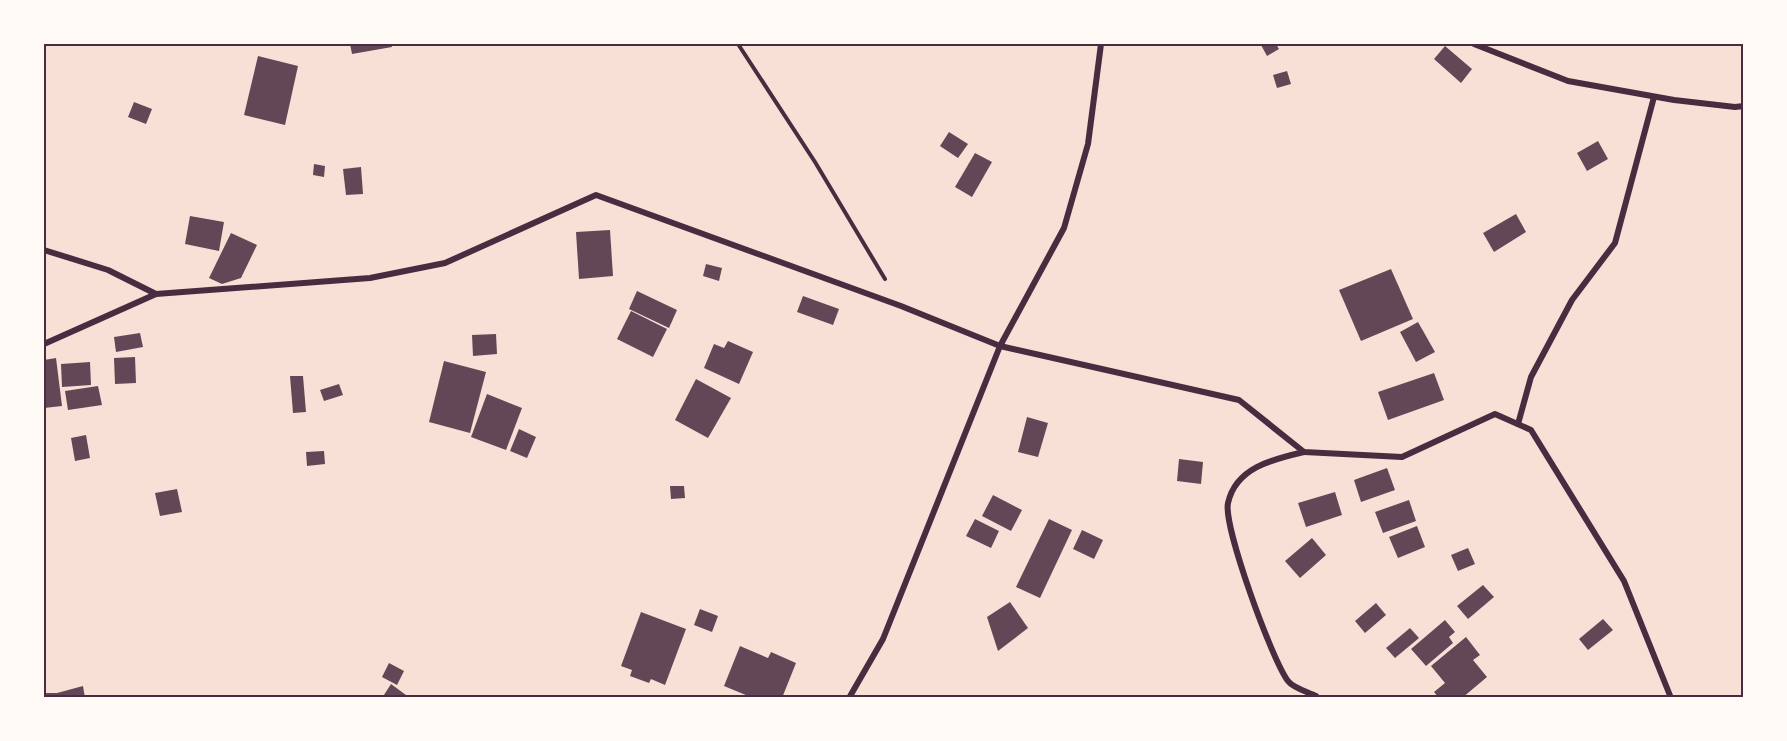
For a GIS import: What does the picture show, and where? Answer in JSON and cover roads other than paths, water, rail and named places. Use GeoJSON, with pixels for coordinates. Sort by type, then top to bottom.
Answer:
{"type":"FeatureCollection","features":[{"type":"Feature","properties":{"kind":"street"},"geometry":{"type":"LineString","coordinates":[[849,698],[883,639],[1000,346],[1064,228],[1088,144],[1101,44]]}},
{"type":"Feature","properties":{"kind":"street"},"geometry":{"type":"LineString","coordinates":[[1474,44],[1568,81],[1654,96],[1735,107],[1743,106]]}},
{"type":"Feature","properties":{"kind":"street"},"geometry":{"type":"LineString","coordinates":[[1518,424],[1531,377],[1572,300],[1615,243],[1654,96]]}},
{"type":"Feature","properties":{"kind":"street"},"geometry":{"type":"LineString","coordinates":[[44,344],[156,294],[370,278],[445,263],[596,195],[901,306],[1000,346],[1239,400],[1304,452]]}},
{"type":"Feature","properties":{"kind":"street"},"geometry":{"type":"LineString","coordinates":[[44,250],[108,270],[156,294]]}},
{"type":"Feature","properties":{"kind":"street"},"geometry":{"type":"LineString","coordinates":[[1316,696],[1289,682],[1264,630],[1231,530],[1228,503],[1242,477],[1265,462],[1304,452],[1402,457],[1495,414],[1531,429],[1624,581],[1671,698]]}}]}
